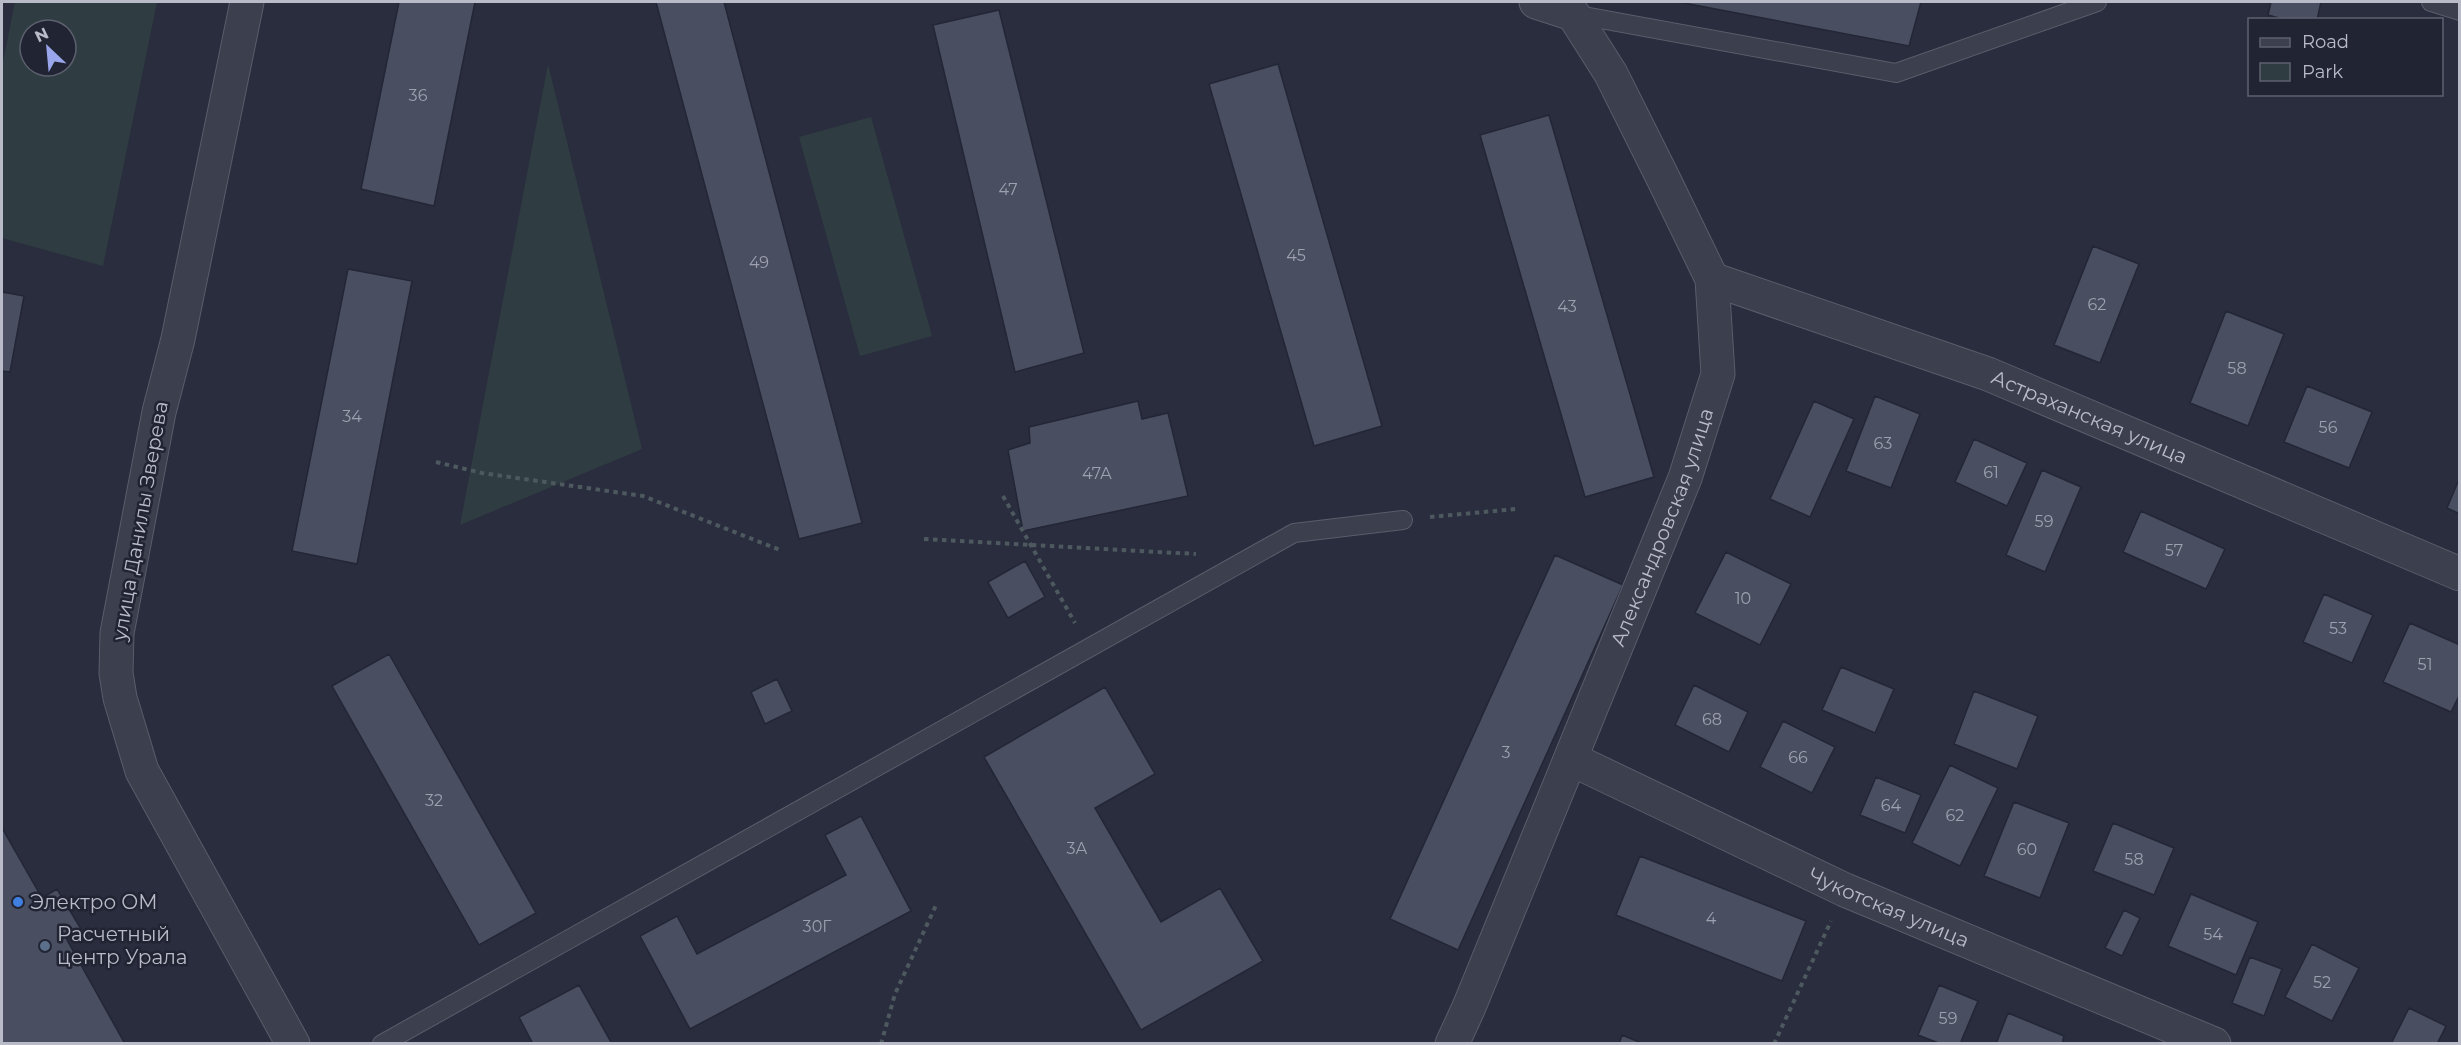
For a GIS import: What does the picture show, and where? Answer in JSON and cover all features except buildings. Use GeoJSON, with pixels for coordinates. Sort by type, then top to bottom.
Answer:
{"type":"FeatureCollection","features":[{"type":"Feature","properties":{"kind":"street","name":"улица Данилы Зверева"},"geometry":{"type":"LineString","coordinates":[[247,2],[178,339],[159,412],[119,623],[116,673],[126,724],[142,771],[292,1044]]}},
{"type":"Feature","properties":{"kind":"street"},"geometry":{"type":"LineString","coordinates":[[1536,2],[1573,15]]}},
{"type":"Feature","properties":{"kind":"street","name":"Александровская улица"},"geometry":{"type":"LineString","coordinates":[[1452,1044],[1474,997],[1685,478],[1718,374],[1712,279],[1611,74],[1573,15]]}},
{"type":"Feature","properties":{"kind":"street","name":"Астраханская улица"},"geometry":{"type":"LineString","coordinates":[[1712,279],[1988,374],[2460,574]]}},
{"type":"Feature","properties":{"kind":"street","name":"Чукотская улица"},"geometry":{"type":"LineString","coordinates":[[1571,759],[1845,890],[2214,1044]]}},
{"type":"Feature","properties":{"kind":"lane"},"geometry":{"type":"LineString","coordinates":[[1573,15],[1896,73],[2097,2]]}},
{"type":"Feature","properties":{"kind":"lane"},"geometry":{"type":"LineString","coordinates":[[2431,2],[2460,11]]}},
{"type":"Feature","properties":{"kind":"lane"},"geometry":{"type":"LineString","coordinates":[[382,1044],[1294,533],[1403,520]]}},
{"type":"Feature","properties":{"kind":"path"},"geometry":{"type":"LineString","coordinates":[[436,462],[482,473],[643,496],[780,550]]}},
{"type":"Feature","properties":{"kind":"path"},"geometry":{"type":"LineString","coordinates":[[1003,496],[1088,647]]}},
{"type":"Feature","properties":{"kind":"path"},"geometry":{"type":"LineString","coordinates":[[1403,520],[1516,509]]}},
{"type":"Feature","properties":{"kind":"path"},"geometry":{"type":"LineString","coordinates":[[924,539],[1251,558]]}},
{"type":"Feature","properties":{"kind":"path"},"geometry":{"type":"LineString","coordinates":[[1774,1044],[1845,890]]}},
{"type":"Feature","properties":{"kind":"path"},"geometry":{"type":"LineString","coordinates":[[881,1044],[895,994],[937,903]]}},
{"type":"Feature","properties":{"kind":"green space"},"geometry":{"type":"Polygon","coordinates":[[[15,2],[157,2],[103,266],[2,238],[2,67],[15,2]]]}},
{"type":"Feature","properties":{"kind":"green space"},"geometry":{"type":"Polygon","coordinates":[[[548,64],[642,449],[460,525],[548,64]]]}},
{"type":"Feature","properties":{"kind":"green space"},"geometry":{"type":"Polygon","coordinates":[[[871,117],[932,336],[860,356],[799,137],[871,117]]]}},
{"type":"Feature","properties":{"kind":"place","name":"Электро ОМ"},"geometry":{"type":"Point","coordinates":[18,902]}},
{"type":"Feature","properties":{"kind":"place","name":"Расчетный центр Урала"},"geometry":{"type":"Point","coordinates":[45,946]}}]}
